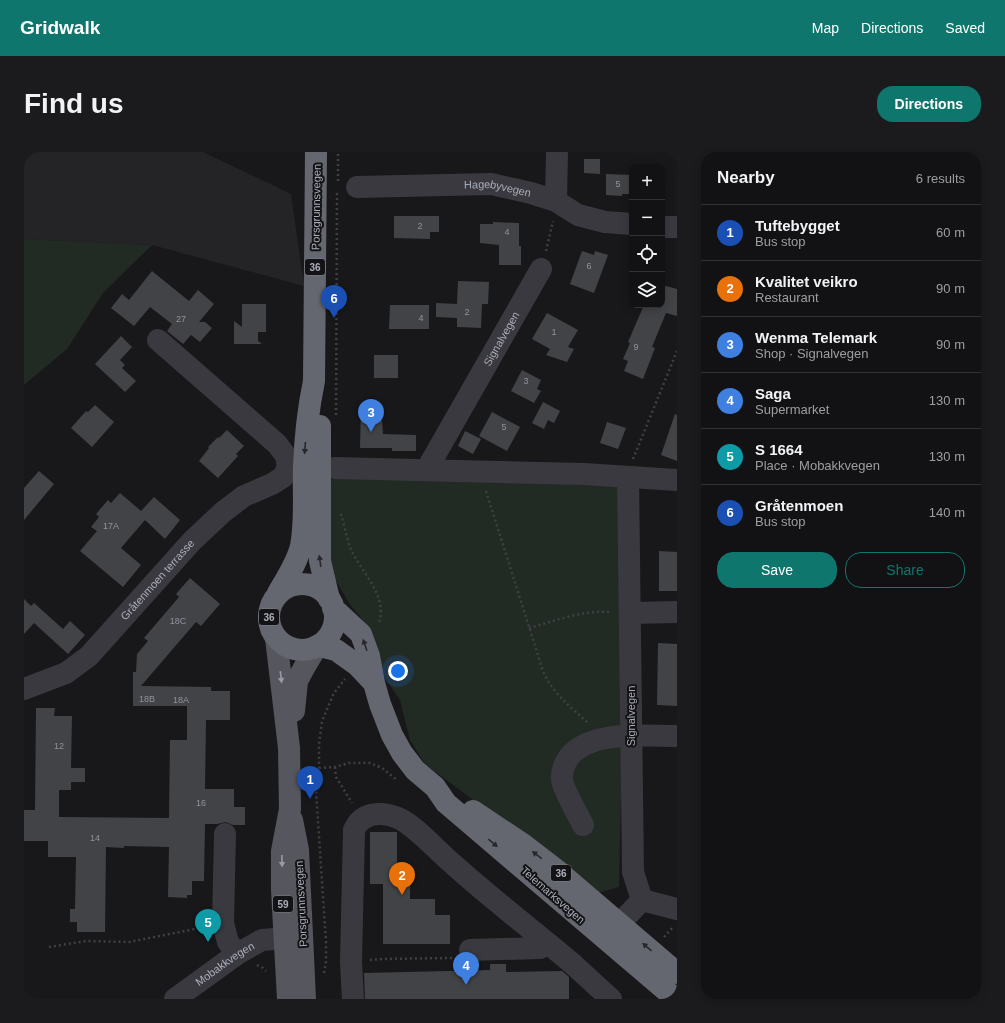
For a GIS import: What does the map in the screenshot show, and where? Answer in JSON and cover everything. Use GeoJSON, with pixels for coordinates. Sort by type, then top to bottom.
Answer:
{"type":"FeatureCollection","features":[{"type":"Feature","properties":{"kind":"highway","name":"Porsgrunnsvegen"},"geometry":{"type":"LineString","coordinates":[[316,152],[314,381],[319,408],[320,561],[335,617],[330,635],[318,646]]}},
{"type":"Feature","properties":{"kind":"highway","name":"Porsgrunnsvegen"},"geometry":{"type":"LineString","coordinates":[[276,638],[271,630],[268,620],[271,606],[291,570],[300,547],[304,519],[304,467],[308,410],[314,381]]}},
{"type":"Feature","properties":{"kind":"highway","name":"36"},"geometry":{"type":"LineString","coordinates":[[278,594],[286,588],[305,584],[315,587],[323,592],[331,603]]}},
{"type":"Feature","properties":{"kind":"highway","name":"Telemarksvegen"},"geometry":{"type":"LineString","coordinates":[[331,603],[361,634],[369,656],[380,704],[392,735],[402,753],[415,770],[435,787],[451,795],[524,845],[559,872],[677,973]]}},
{"type":"Feature","properties":{"kind":"highway","name":"36"},"geometry":{"type":"LineString","coordinates":[[276,638],[283,645],[293,649],[309,650],[318,646]]}},
{"type":"Feature","properties":{"kind":"highway","name":"Telemarksvegen"},"geometry":{"type":"LineString","coordinates":[[318,646],[336,650],[357,665],[374,683]]}},
{"type":"Feature","properties":{"kind":"highway","name":"Telemarksvegen"},"geometry":{"type":"LineString","coordinates":[[435,787],[446,803],[676,999]]}},
{"type":"Feature","properties":{"kind":"main road","name":"Porsgrunnsvegen"},"geometry":{"type":"LineString","coordinates":[[276,638],[289,748],[290,809],[298,850],[294,935],[288,999]]}},
{"type":"Feature","properties":{"kind":"main road","name":"Porsgrunnsvegen"},"geometry":{"type":"LineString","coordinates":[[289,748],[297,681],[304,666],[318,646]]}},
{"type":"Feature","properties":{"kind":"main road","name":"Porsgrunnsvegen"},"geometry":{"type":"LineString","coordinates":[[294,935],[305,999]]}},
{"type":"Feature","properties":{"kind":"street"},"geometry":{"type":"LineString","coordinates":[[556,201],[557,152]]}},
{"type":"Feature","properties":{"kind":"street","name":"Hagebyvegen"},"geometry":{"type":"LineString","coordinates":[[357,187],[491,184],[531,193],[556,201],[578,215],[605,222],[629,224]]}},
{"type":"Feature","properties":{"kind":"street"},"geometry":{"type":"LineString","coordinates":[[665,227],[677,227]]}},
{"type":"Feature","properties":{"kind":"street","name":"Signalvegen"},"geometry":{"type":"LineString","coordinates":[[427,469],[541,269]]}},
{"type":"Feature","properties":{"kind":"street","name":"Gråtenmoen terrasse"},"geometry":{"type":"LineString","coordinates":[[24,689],[66,673],[89,656],[192,541],[223,512],[244,496],[272,484],[283,477],[288,467],[286,456],[277,444],[158,340]]}},
{"type":"Feature","properties":{"kind":"street"},"geometry":{"type":"LineString","coordinates":[[335,468],[427,469],[677,480]]}},
{"type":"Feature","properties":{"kind":"street","name":"Signalvegen"},"geometry":{"type":"LineString","coordinates":[[628,477],[631,613],[633,872],[642,900]]}},
{"type":"Feature","properties":{"kind":"street"},"geometry":{"type":"LineString","coordinates":[[631,613],[677,612]]}},
{"type":"Feature","properties":{"kind":"street"},"geometry":{"type":"LineString","coordinates":[[582,825],[562,782],[562,770],[565,762],[573,753],[587,743],[605,739],[631,736],[677,736]]}},
{"type":"Feature","properties":{"kind":"street"},"geometry":{"type":"LineString","coordinates":[[353,999],[352,962],[354,830],[357,823],[363,818],[370,815],[384,814],[399,818],[411,826],[453,865],[547,943],[602,995]]}},
{"type":"Feature","properties":{"kind":"street"},"geometry":{"type":"LineString","coordinates":[[225,834],[223,923],[228,942],[244,959]]}},
{"type":"Feature","properties":{"kind":"street"},"geometry":{"type":"LineString","coordinates":[[605,940],[642,900],[677,909]]}},
{"type":"Feature","properties":{"kind":"street","name":"Mobakkvegen"},"geometry":{"type":"LineString","coordinates":[[175,999],[244,959],[262,940],[294,935]]}},
{"type":"Feature","properties":{"kind":"street"},"geometry":{"type":"LineString","coordinates":[[470,950],[540,948],[547,943]]}},
{"type":"Feature","properties":{"kind":"path"},"geometry":{"type":"LineString","coordinates":[[336,421],[338,152]]}},
{"type":"Feature","properties":{"kind":"path"},"geometry":{"type":"LineString","coordinates":[[541,269],[550,238],[556,201]]}},
{"type":"Feature","properties":{"kind":"path"},"geometry":{"type":"LineString","coordinates":[[628,477],[636,451],[677,351]]}},
{"type":"Feature","properties":{"kind":"path"},"geometry":{"type":"LineString","coordinates":[[482,471],[493,519],[547,681],[566,703],[605,739]]}},
{"type":"Feature","properties":{"kind":"path"},"geometry":{"type":"LineString","coordinates":[[340,513],[350,547],[378,595],[381,607],[380,619],[376,630]]}},
{"type":"Feature","properties":{"kind":"path"},"geometry":{"type":"LineString","coordinates":[[529,628],[584,613],[598,611],[631,613]]}},
{"type":"Feature","properties":{"kind":"path"},"geometry":{"type":"LineString","coordinates":[[324,977],[326,942],[316,791],[319,768],[319,744],[322,721],[334,693],[346,677]]}},
{"type":"Feature","properties":{"kind":"path"},"geometry":{"type":"LineString","coordinates":[[335,767],[338,783],[363,818]]}},
{"type":"Feature","properties":{"kind":"path"},"geometry":{"type":"LineString","coordinates":[[661,942],[677,922]]}},
{"type":"Feature","properties":{"kind":"path"},"geometry":{"type":"LineString","coordinates":[[49,947],[86,941],[129,942],[223,923]]}},
{"type":"Feature","properties":{"kind":"path"},"geometry":{"type":"LineString","coordinates":[[352,962],[382,959],[462,959],[470,950]]}},
{"type":"Feature","properties":{"kind":"path"},"geometry":{"type":"LineString","coordinates":[[244,959],[263,968],[269,975]]}},
{"type":"Feature","properties":{"kind":"shaded area"},"geometry":{"type":"Polygon","coordinates":[[[24,152],[203,152],[291,194],[304,286],[152,245],[24,239],[24,152]]]}},
{"type":"Feature","properties":{"kind":"shaded area"},"geometry":{"type":"Polygon","coordinates":[[[24,239],[152,245],[103,293],[67,349],[24,385],[24,239]]]}},
{"type":"Feature","properties":{"kind":"shaded area"},"geometry":{"type":"Polygon","coordinates":[[[335,468],[628,477],[619,887],[598,893],[425,764],[410,740],[400,700],[385,678],[365,623],[349,603],[330,570],[326,498],[335,468]]]}},
{"type":"Feature","properties":{"kind":"building"},"geometry":{"type":"Polygon","coordinates":[[[584,159],[600,159],[600,174],[584,173],[584,159]]]}},
{"type":"Feature","properties":{"kind":"building"},"geometry":{"type":"Polygon","coordinates":[[[606,174],[629,175],[629,194],[622,194],[622,196],[606,195],[606,174]]]}},
{"type":"Feature","properties":{"kind":"building"},"geometry":{"type":"Polygon","coordinates":[[[394,216],[439,216],[439,232],[430,232],[430,239],[394,238],[394,216]]]}},
{"type":"Feature","properties":{"kind":"building"},"geometry":{"type":"Polygon","coordinates":[[[493,222],[519,223],[521,265],[499,265],[499,245],[480,243],[480,224],[493,224],[493,222]]]}},
{"type":"Feature","properties":{"kind":"building"},"geometry":{"type":"Polygon","coordinates":[[[582,251],[594,255],[595,251],[608,255],[594,293],[570,284],[582,251]]]}},
{"type":"Feature","properties":{"kind":"building"},"geometry":{"type":"Polygon","coordinates":[[[152,271],[189,301],[198,290],[214,304],[199,322],[205,322],[212,328],[200,342],[191,335],[183,344],[167,331],[172,324],[150,307],[134,326],[111,308],[122,294],[129,300],[152,271]]]}},
{"type":"Feature","properties":{"kind":"building"},"geometry":{"type":"Polygon","coordinates":[[[458,281],[489,282],[488,304],[482,304],[481,328],[457,327],[457,318],[436,317],[436,303],[457,304],[458,281]]]}},
{"type":"Feature","properties":{"kind":"building"},"geometry":{"type":"Polygon","coordinates":[[[665,286],[677,289],[677,316],[666,313],[652,347],[655,348],[643,379],[624,371],[628,361],[623,359],[630,343],[628,342],[643,308],[665,308],[665,286]]]}},
{"type":"Feature","properties":{"kind":"building"},"geometry":{"type":"Polygon","coordinates":[[[242,304],[266,304],[266,332],[258,332],[258,341],[262,344],[234,344],[234,321],[242,327],[242,304]]]}},
{"type":"Feature","properties":{"kind":"building"},"geometry":{"type":"Polygon","coordinates":[[[390,305],[429,305],[429,329],[389,329],[390,305]]]}},
{"type":"Feature","properties":{"kind":"building"},"geometry":{"type":"Polygon","coordinates":[[[547,313],[578,330],[568,347],[574,349],[567,362],[546,355],[550,349],[532,339],[547,313]]]}},
{"type":"Feature","properties":{"kind":"building"},"geometry":{"type":"Polygon","coordinates":[[[121,336],[132,347],[120,360],[125,365],[122,368],[136,381],[125,392],[95,364],[121,336]]]}},
{"type":"Feature","properties":{"kind":"building"},"geometry":{"type":"Polygon","coordinates":[[[374,355],[398,355],[398,378],[374,378],[374,355]]]}},
{"type":"Feature","properties":{"kind":"building"},"geometry":{"type":"Polygon","coordinates":[[[522,370],[541,380],[537,389],[541,391],[534,403],[511,391],[522,370]]]}},
{"type":"Feature","properties":{"kind":"building"},"geometry":{"type":"Polygon","coordinates":[[[543,402],[560,411],[554,423],[548,420],[544,429],[532,423],[543,402]]]}},
{"type":"Feature","properties":{"kind":"building"},"geometry":{"type":"Polygon","coordinates":[[[361,404],[381,404],[383,434],[416,435],[416,451],[392,451],[392,448],[360,448],[361,404]]]}},
{"type":"Feature","properties":{"kind":"building"},"geometry":{"type":"Polygon","coordinates":[[[95,405],[114,422],[92,447],[71,428],[86,411],[88,412],[95,405]]]}},
{"type":"Feature","properties":{"kind":"building"},"geometry":{"type":"Polygon","coordinates":[[[492,412],[520,427],[507,451],[479,436],[492,412]]]}},
{"type":"Feature","properties":{"kind":"building"},"geometry":{"type":"Polygon","coordinates":[[[675,414],[677,415],[677,461],[661,455],[675,414]]]}},
{"type":"Feature","properties":{"kind":"building"},"geometry":{"type":"Polygon","coordinates":[[[607,422],[626,428],[618,449],[600,443],[607,422]]]}},
{"type":"Feature","properties":{"kind":"building"},"geometry":{"type":"Polygon","coordinates":[[[227,430],[244,446],[236,454],[238,456],[218,478],[199,461],[209,448],[208,447],[227,430]]]}},
{"type":"Feature","properties":{"kind":"building"},"geometry":{"type":"Polygon","coordinates":[[[465,431],[481,439],[473,454],[458,446],[465,431]]]}},
{"type":"Feature","properties":{"kind":"building"},"geometry":{"type":"Polygon","coordinates":[[[39,471],[54,484],[24,520],[24,488],[39,471]]]}},
{"type":"Feature","properties":{"kind":"building"},"geometry":{"type":"Polygon","coordinates":[[[120,493],[141,511],[154,497],[180,520],[165,539],[145,520],[121,548],[141,565],[123,587],[80,551],[97,531],[91,527],[99,517],[96,514],[108,500],[111,503],[120,493]]]}},
{"type":"Feature","properties":{"kind":"building"},"geometry":{"type":"Polygon","coordinates":[[[659,551],[677,552],[677,591],[659,591],[659,551]]]}},
{"type":"Feature","properties":{"kind":"building"},"geometry":{"type":"Polygon","coordinates":[[[190,578],[220,604],[201,626],[196,622],[141,686],[211,687],[211,691],[230,691],[230,720],[206,720],[205,789],[234,789],[234,807],[245,807],[245,825],[233,825],[226,822],[205,824],[204,881],[192,881],[192,895],[187,895],[187,898],[168,897],[169,847],[106,847],[105,932],[77,932],[77,922],[70,922],[70,909],[75,909],[76,857],[48,857],[48,841],[24,841],[24,810],[35,810],[36,708],[55,708],[54,716],[72,716],[71,768],[85,768],[85,782],[71,782],[71,790],[59,790],[59,817],[169,818],[170,740],[187,740],[187,706],[133,706],[133,672],[136,672],[137,654],[148,641],[144,638],[179,597],[176,594],[190,578]]]}},
{"type":"Feature","properties":{"kind":"building"},"geometry":{"type":"Polygon","coordinates":[[[24,599],[31,606],[34,603],[63,629],[70,621],[85,635],[68,654],[34,623],[24,634],[24,599]]]}},
{"type":"Feature","properties":{"kind":"building"},"geometry":{"type":"Polygon","coordinates":[[[658,643],[677,644],[677,706],[657,705],[658,643]]]}},
{"type":"Feature","properties":{"kind":"building"},"geometry":{"type":"Polygon","coordinates":[[[370,832],[397,832],[397,882],[410,882],[410,899],[435,899],[435,915],[450,915],[450,944],[383,944],[383,884],[370,884],[370,832]]]}},
{"type":"Feature","properties":{"kind":"building"},"geometry":{"type":"Polygon","coordinates":[[[490,964],[506,964],[506,972],[562,971],[569,977],[569,999],[365,999],[364,973],[490,970],[490,964]]]}},
{"type":"Feature","properties":{"kind":"place","name":"Gråtenmoen"},"geometry":{"type":"Point","coordinates":[334,318]}},
{"type":"Feature","properties":{"kind":"place","name":"Wenma Telemark"},"geometry":{"type":"Point","coordinates":[371,432]}},
{"type":"Feature","properties":{"kind":"place","name":"Tuftebygget"},"geometry":{"type":"Point","coordinates":[310,799]}},
{"type":"Feature","properties":{"kind":"place","name":"Kvalitet veikro"},"geometry":{"type":"Point","coordinates":[402,895]}},
{"type":"Feature","properties":{"kind":"place","name":"S 1664"},"geometry":{"type":"Point","coordinates":[208,942]}},
{"type":"Feature","properties":{"kind":"place","name":"Saga"},"geometry":{"type":"Point","coordinates":[466,985]}}]}
